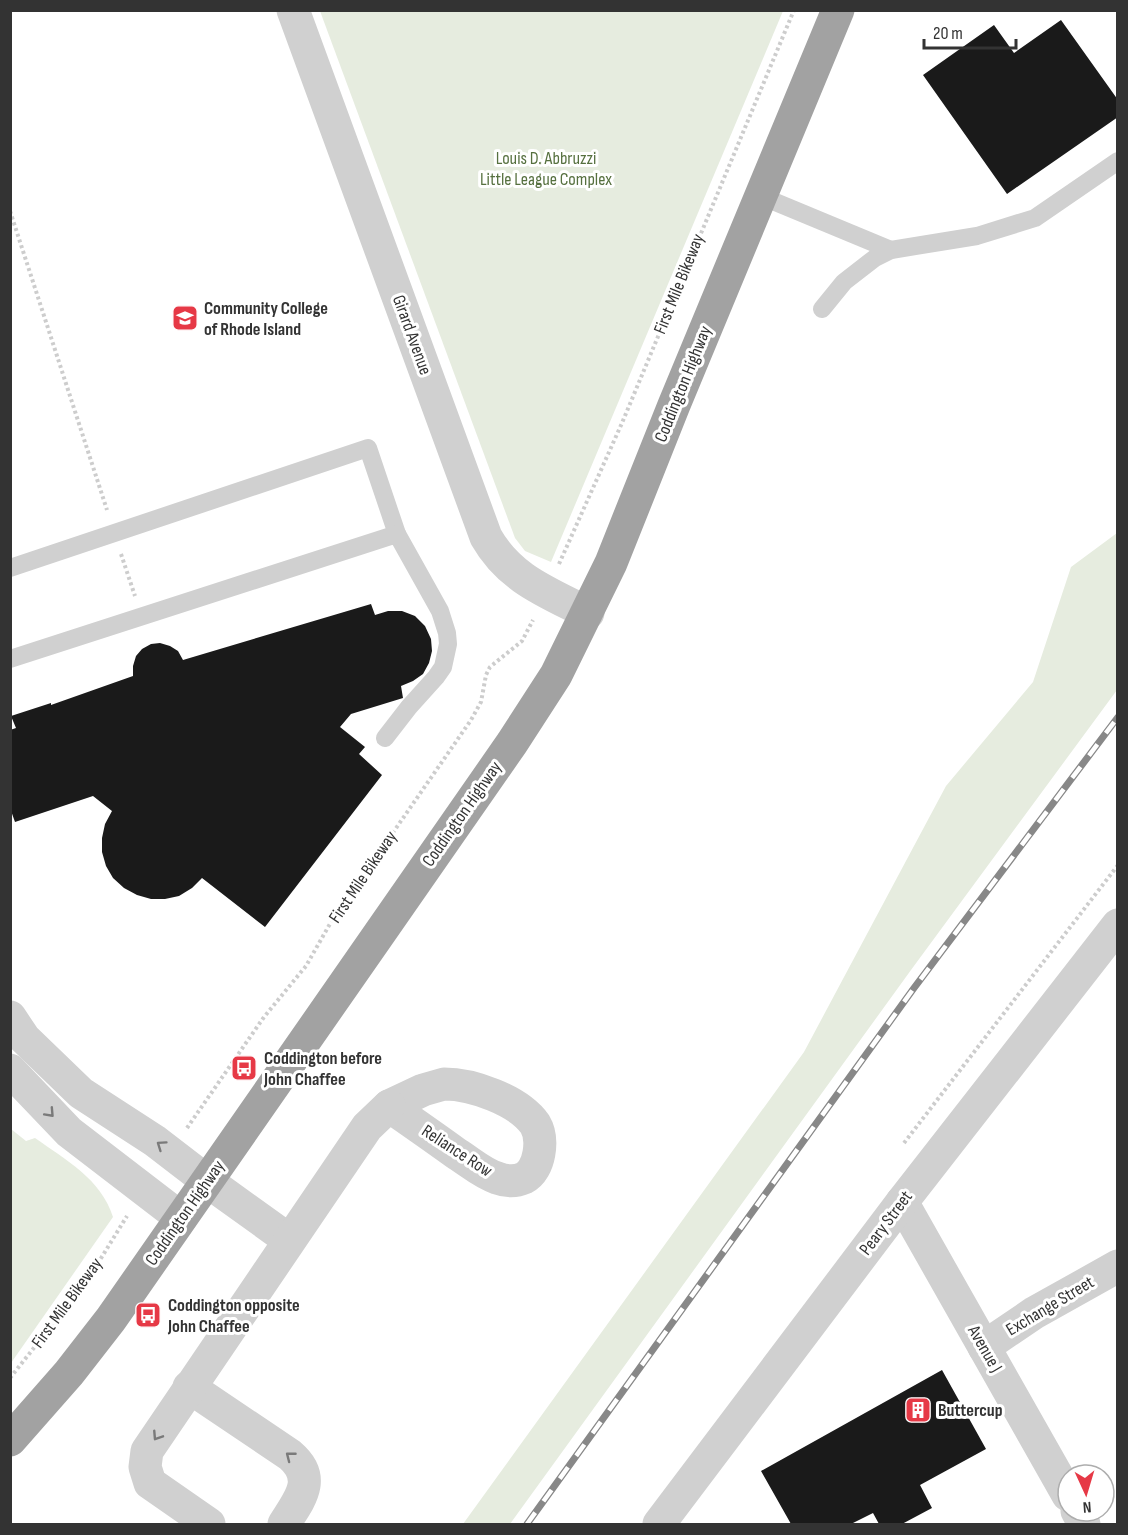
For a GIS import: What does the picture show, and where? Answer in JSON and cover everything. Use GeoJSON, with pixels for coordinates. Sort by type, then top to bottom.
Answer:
{"type":"FeatureCollection","features":[{"type":"Feature","properties":{"kind":"highway","name":"Coddington Highway"},"geometry":{"type":"LineString","coordinates":[[10,1440],[83,1356],[207,1182],[556,675],[611,563],[838,10]]}},
{"type":"Feature","properties":{"kind":"street","name":"Girard Avenue"},"geometry":{"type":"LineString","coordinates":[[293,10],[486,537],[499,557],[524,580],[588,613]]}},
{"type":"Feature","properties":{"kind":"street","name":"Peary Street"},"geometry":{"type":"LineString","coordinates":[[659,1524],[902,1202],[1118,925]]}},
{"type":"Feature","properties":{"kind":"street"},"geometry":{"type":"LineString","coordinates":[[10,1017],[24,1038],[76,1089],[155,1141],[207,1182],[289,1240]]}},
{"type":"Feature","properties":{"kind":"street"},"geometry":{"type":"LineString","coordinates":[[10,1070],[69,1132],[181,1218]]}},
{"type":"Feature","properties":{"kind":"street"},"geometry":{"type":"LineString","coordinates":[[209,1524],[156,1489],[146,1476],[147,1451],[367,1127],[389,1106]]}},
{"type":"Feature","properties":{"kind":"street","name":"Avenue J"},"geometry":{"type":"LineString","coordinates":[[902,1202],[1056,1474]]}},
{"type":"Feature","properties":{"kind":"street","name":"Exchange Street"},"geometry":{"type":"LineString","coordinates":[[984,1347],[1034,1313],[1118,1266]]}},
{"type":"Feature","properties":{"kind":"street"},"geometry":{"type":"LineString","coordinates":[[189,1388],[290,1455],[302,1468],[305,1476],[302,1494],[284,1524]]}},
{"type":"Feature","properties":{"kind":"lane"},"geometry":{"type":"LineString","coordinates":[[822,309],[844,282],[874,258],[891,250],[977,236],[1035,218],[1118,162]]}},
{"type":"Feature","properties":{"kind":"lane"},"geometry":{"type":"LineString","coordinates":[[761,196],[891,250]]}},
{"type":"Feature","properties":{"kind":"lane"},"geometry":{"type":"LineString","coordinates":[[10,568],[368,448],[397,534],[440,611],[448,644],[442,667],[436,677],[385,738]]}},
{"type":"Feature","properties":{"kind":"lane"},"geometry":{"type":"LineString","coordinates":[[10,659],[397,534]]}},
{"type":"Feature","properties":{"kind":"path","name":"First Mile Bikeway"},"geometry":{"type":"LineString","coordinates":[[563,556],[627,412],[794,10]]}},
{"type":"Feature","properties":{"kind":"path"},"geometry":{"type":"LineString","coordinates":[[10,211],[141,617]]}},
{"type":"Feature","properties":{"kind":"path","name":"First Mile Bikeway"},"geometry":{"type":"LineString","coordinates":[[191,1122],[264,1017],[306,966],[331,922],[471,720],[481,702],[486,675],[490,667],[516,647],[527,632]]}},
{"type":"Feature","properties":{"kind":"path","name":"First Mile Bikeway"},"geometry":{"type":"LineString","coordinates":[[10,1378],[87,1281],[120,1226]]}},
{"type":"Feature","properties":{"kind":"green space","name":"Louis D. Abbruzzi Little League Complex"},"geometry":{"type":"Polygon","coordinates":[[[320,11],[783,11],[551,562],[525,551],[515,538],[320,11]]]}},
{"type":"Feature","properties":{"kind":"green space"},"geometry":{"type":"Polygon","coordinates":[[[1117,533],[1117,690],[510,1524],[463,1524],[804,1052],[946,786],[1033,682],[1071,567],[1117,533]]]}},
{"type":"Feature","properties":{"kind":"green space"},"geometry":{"type":"Polygon","coordinates":[[[11,1129],[26,1141],[35,1138],[81,1171],[100,1192],[113,1217],[11,1363],[11,1129]]]}},
{"type":"Feature","properties":{"kind":"building"},"geometry":{"type":"Polygon","coordinates":[[[1061,20],[1118,100],[1118,117],[1007,194],[923,75],[994,25],[1014,53],[1061,20]]]}},
{"type":"Feature","properties":{"kind":"building"},"geometry":{"type":"Polygon","coordinates":[[[371,604],[375,615],[388,611],[402,611],[415,616],[425,626],[431,639],[432,651],[429,663],[423,674],[401,686],[403,698],[351,714],[340,727],[365,747],[359,754],[382,775],[265,927],[202,878],[179,896],[165,899],[151,899],[124,888],[113,878],[102,852],[105,824],[112,811],[93,796],[15,822],[10,808],[10,730],[16,728],[11,716],[51,703],[51,705],[133,676],[136,656],[151,644],[160,643],[170,646],[178,651],[183,660],[371,604]]]}},
{"type":"Feature","properties":{"kind":"building","name":"Buttercup"},"geometry":{"type":"Polygon","coordinates":[[[942,1370],[986,1449],[920,1485],[932,1508],[902,1524],[879,1524],[873,1513],[851,1524],[791,1524],[761,1471],[942,1370]]]}},
{"type":"Feature","properties":{"kind":"railway"},"geometry":{"type":"LineString","coordinates":[[527,1524],[914,988],[1118,717]]}},
{"type":"Feature","properties":{"kind":"place","name":"Community College of Rhode Island"},"geometry":{"type":"Point","coordinates":[185,318]}},
{"type":"Feature","properties":{"kind":"place","name":"Coddington before John Chaffee"},"geometry":{"type":"Point","coordinates":[244,1068]}},
{"type":"Feature","properties":{"kind":"place","name":"Coddington opposite John Chaffee"},"geometry":{"type":"Point","coordinates":[148,1315]}},
{"type":"Feature","properties":{"kind":"place","name":"Buttercup"},"geometry":{"type":"Point","coordinates":[918,1410]}}]}
